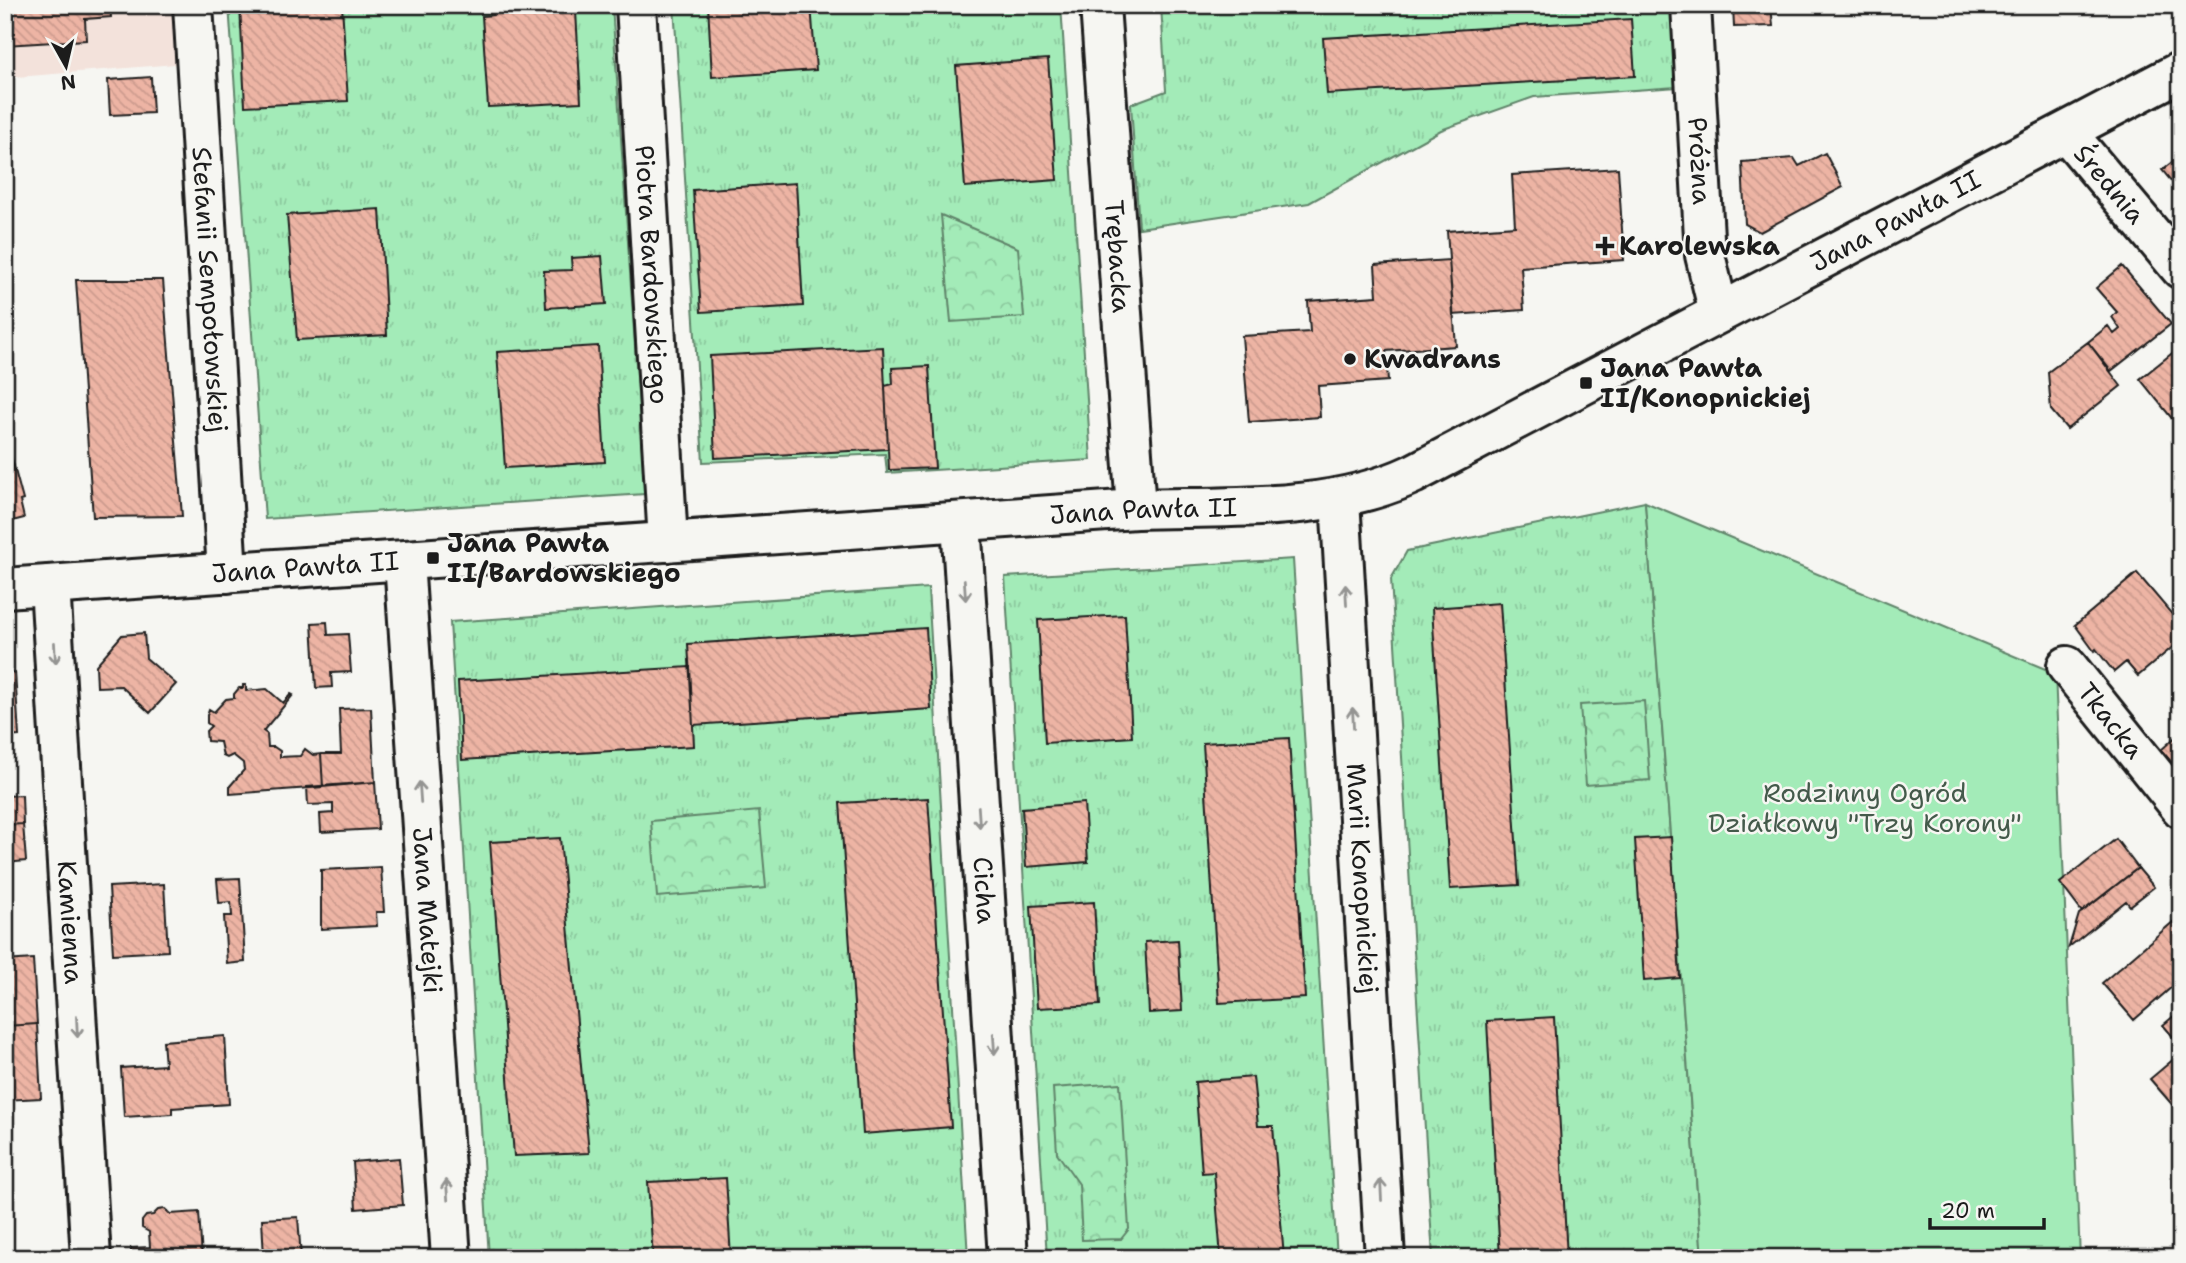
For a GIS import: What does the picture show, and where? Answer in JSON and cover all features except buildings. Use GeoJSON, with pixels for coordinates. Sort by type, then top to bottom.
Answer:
{"type":"FeatureCollection","features":[{"type":"Feature","properties":{"kind":"street","name":"Stefanii Sempołowskiej"},"geometry":{"type":"LineString","coordinates":[[192,5],[228,573]]}},
{"type":"Feature","properties":{"kind":"street","name":"Piotra Bardowskiego"},"geometry":{"type":"LineString","coordinates":[[636,5],[668,542]]}},
{"type":"Feature","properties":{"kind":"street","name":"Trębacka"},"geometry":{"type":"LineString","coordinates":[[1100,5],[1136,509]]}},
{"type":"Feature","properties":{"kind":"street","name":"Próżna"},"geometry":{"type":"LineString","coordinates":[[1691,5],[1705,256],[1718,313]]}},
{"type":"Feature","properties":{"kind":"street","name":"Jana Pawła II"},"geometry":{"type":"LineString","coordinates":[[5,588],[1136,509],[1340,499],[1385,487],[1413,474],[2181,71]]}},
{"type":"Feature","properties":{"kind":"street","name":"Średnia"},"geometry":{"type":"LineString","coordinates":[[2066,132],[2181,269]]}},
{"type":"Feature","properties":{"kind":"street","name":"Marii Konopnickiej"},"geometry":{"type":"LineString","coordinates":[[1340,499],[1385,1258]]}},
{"type":"Feature","properties":{"kind":"street","name":"Cicha"},"geometry":{"type":"LineString","coordinates":[[961,522],[1008,1258]]}},
{"type":"Feature","properties":{"kind":"street","name":"Jana Matejki"},"geometry":{"type":"LineString","coordinates":[[404,561],[451,1258]]}},
{"type":"Feature","properties":{"kind":"street","name":"Kamienna"},"geometry":{"type":"LineString","coordinates":[[50,585],[91,1258]]}},
{"type":"Feature","properties":{"kind":"street","name":"Tkacka"},"geometry":{"type":"LineString","coordinates":[[2067,666],[2181,808]]}},
{"type":"Feature","properties":{"kind":"shaded area"},"geometry":{"type":"Polygon","coordinates":[[[5,5],[196,5],[200,62],[5,78],[5,5]]]}},
{"type":"Feature","properties":{"kind":"green space"},"geometry":{"type":"Polygon","coordinates":[[[229,5],[612,5],[645,494],[265,519],[229,5]]]}},
{"type":"Feature","properties":{"kind":"green space"},"geometry":{"type":"Polygon","coordinates":[[[674,5],[1061,5],[1091,460],[887,473],[885,454],[703,462],[674,5]]]}},
{"type":"Feature","properties":{"kind":"green space"},"geometry":{"type":"Polygon","coordinates":[[[1161,5],[1672,5],[1677,87],[1534,97],[1441,130],[1309,203],[1139,228],[1131,104],[1166,91],[1161,5]]]}},
{"type":"Feature","properties":{"kind":"green space"},"geometry":{"type":"Polygon","coordinates":[[[941,215],[1018,248],[1024,317],[951,322],[941,215]]]}},
{"type":"Feature","properties":{"kind":"green space"},"geometry":{"type":"Polygon","coordinates":[[[1645,502],[1702,1258],[1433,1258],[1391,579],[1407,551],[1645,502]]]}},
{"type":"Feature","properties":{"kind":"green space","name":"Rodzinny Ogród Działkowy \"Trzy Korony\""},"geometry":{"type":"Polygon","coordinates":[[[1645,502],[2055,673],[2080,1258],[1702,1258],[1645,502]]]}},
{"type":"Feature","properties":{"kind":"green space"},"geometry":{"type":"Polygon","coordinates":[[[1293,559],[1337,1258],[1047,1258],[1005,577],[1293,559]]]}},
{"type":"Feature","properties":{"kind":"green space"},"geometry":{"type":"Polygon","coordinates":[[[928,588],[968,1258],[489,1258],[450,622],[928,588]]]}},
{"type":"Feature","properties":{"kind":"green space"},"geometry":{"type":"Polygon","coordinates":[[[1644,701],[1650,780],[1586,785],[1580,705],[1644,701]]]}},
{"type":"Feature","properties":{"kind":"green space"},"geometry":{"type":"Polygon","coordinates":[[[759,811],[766,888],[657,897],[651,821],[759,811]]]}},
{"type":"Feature","properties":{"kind":"green space"},"geometry":{"type":"Polygon","coordinates":[[[1120,1083],[1129,1229],[1121,1239],[1082,1240],[1079,1184],[1057,1153],[1053,1088],[1120,1083]]]}},
{"type":"Feature","properties":{"kind":"place","name":"Karolewska"},"geometry":{"type":"Point","coordinates":[1605,246]}},
{"type":"Feature","properties":{"kind":"place","name":"Kwadrans"},"geometry":{"type":"Point","coordinates":[1350,359]}},
{"type":"Feature","properties":{"kind":"place","name":"Jana Pawła II/Konopnickiej"},"geometry":{"type":"Point","coordinates":[1586,383]}},
{"type":"Feature","properties":{"kind":"place","name":"Jana Pawła II/Bardowskiego"},"geometry":{"type":"Point","coordinates":[433,558]}}]}
